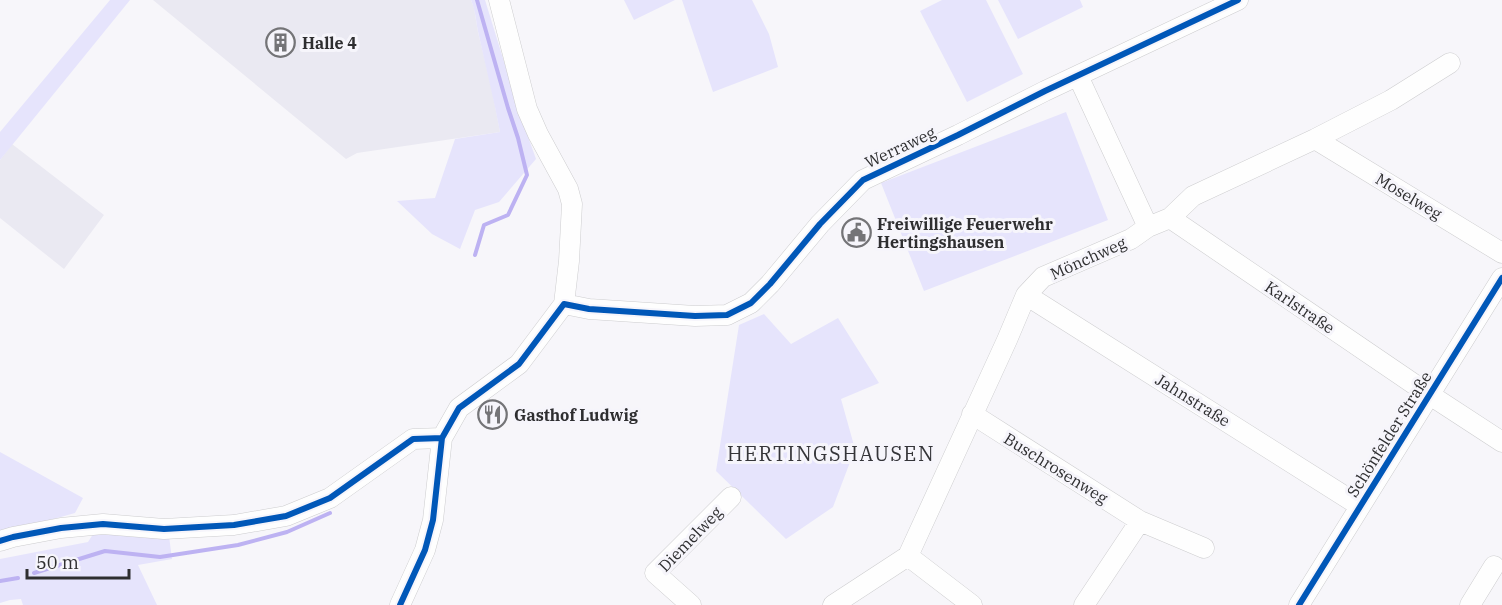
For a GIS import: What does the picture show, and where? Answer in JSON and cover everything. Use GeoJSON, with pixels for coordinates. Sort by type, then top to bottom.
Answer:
{"type":"FeatureCollection","features":[{"type":"Feature","properties":{"kind":"street"},"geometry":{"type":"LineString","coordinates":[[400,605],[425,550],[433,520],[442,438],[459,408],[519,364],[564,304],[572,204],[568,189],[527,109],[500,0]]}},
{"type":"Feature","properties":{"kind":"street","name":"Werraweg"},"geometry":{"type":"LineString","coordinates":[[564,304],[589,309],[695,316],[727,315],[751,303],[770,284],[820,224],[862,180],[1238,0]]}},
{"type":"Feature","properties":{"kind":"street","name":"Mönchweg"},"geometry":{"type":"LineString","coordinates":[[908,556],[1008,340],[1026,295],[1043,277],[1131,239],[1148,227],[1170,218],[1193,196],[1315,139],[1391,100],[1450,63]]}},
{"type":"Feature","properties":{"kind":"street"},"geometry":{"type":"LineString","coordinates":[[1078,76],[1148,227]]}},
{"type":"Feature","properties":{"kind":"street","name":"Moselweg"},"geometry":{"type":"LineString","coordinates":[[1315,139],[1502,254]]}},
{"type":"Feature","properties":{"kind":"street","name":"Karlstraße"},"geometry":{"type":"LineString","coordinates":[[1170,218],[1430,395]]}},
{"type":"Feature","properties":{"kind":"street","name":"Schönfelder Straße"},"geometry":{"type":"LineString","coordinates":[[1299,605],[1502,278]]}},
{"type":"Feature","properties":{"kind":"street","name":"Jahnstraße"},"geometry":{"type":"LineString","coordinates":[[1026,295],[1360,507]]}},
{"type":"Feature","properties":{"kind":"street","name":"Schönfelder Straße"},"geometry":{"type":"LineString","coordinates":[[1430,395],[1502,442]]}},
{"type":"Feature","properties":{"kind":"street","name":"Buschrosenweg"},"geometry":{"type":"LineString","coordinates":[[972,414],[1140,521],[1204,548]]}},
{"type":"Feature","properties":{"kind":"street"},"geometry":{"type":"LineString","coordinates":[[0,541],[61,528],[103,524],[164,529],[234,525],[286,516],[330,498],[413,439],[442,438]]}},
{"type":"Feature","properties":{"kind":"street","name":"Diemelweg"},"geometry":{"type":"LineString","coordinates":[[691,605],[655,573],[730,497]]}},
{"type":"Feature","properties":{"kind":"street"},"geometry":{"type":"LineString","coordinates":[[1084,605],[1140,521]]}},
{"type":"Feature","properties":{"kind":"street"},"geometry":{"type":"LineString","coordinates":[[833,605],[908,556],[972,605]]}},
{"type":"Feature","properties":{"kind":"street"},"geometry":{"type":"LineString","coordinates":[[1470,605],[1494,566]]}},
{"type":"Feature","properties":{"kind":"shaded area"},"geometry":{"type":"Polygon","coordinates":[[[110,0],[130,0],[0,160],[0,132],[110,0]]]}},
{"type":"Feature","properties":{"kind":"shaded area"},"geometry":{"type":"Polygon","coordinates":[[[153,0],[471,0],[500,132],[357,153],[346,159],[153,0]]]}},
{"type":"Feature","properties":{"kind":"shaded area"},"geometry":{"type":"Polygon","coordinates":[[[471,0],[485,0],[536,159],[499,202],[475,210],[460,249],[432,234],[397,201],[435,198],[455,139],[500,132],[471,0]]]}},
{"type":"Feature","properties":{"kind":"shaded area"},"geometry":{"type":"Polygon","coordinates":[[[624,0],[675,0],[634,20],[624,0]]]}},
{"type":"Feature","properties":{"kind":"shaded area"},"geometry":{"type":"Polygon","coordinates":[[[682,0],[752,0],[769,34],[778,67],[713,92],[682,0]]]}},
{"type":"Feature","properties":{"kind":"shaded area"},"geometry":{"type":"Polygon","coordinates":[[[942,0],[986,0],[1023,74],[967,102],[920,11],[942,0]]]}},
{"type":"Feature","properties":{"kind":"shaded area"},"geometry":{"type":"Polygon","coordinates":[[[998,0],[1080,0],[1083,7],[1018,39],[998,0]]]}},
{"type":"Feature","properties":{"kind":"shaded area"},"geometry":{"type":"Polygon","coordinates":[[[1066,112],[1108,220],[924,291],[881,183],[1066,112]]]}},
{"type":"Feature","properties":{"kind":"shaded area"},"geometry":{"type":"Polygon","coordinates":[[[12,144],[104,215],[64,269],[0,218],[0,160],[12,144]]]}},
{"type":"Feature","properties":{"kind":"shaded area"},"geometry":{"type":"Polygon","coordinates":[[[764,314],[791,344],[838,318],[879,383],[841,399],[855,449],[833,507],[786,539],[716,471],[739,325],[764,314]]]}},
{"type":"Feature","properties":{"kind":"shaded area"},"geometry":{"type":"Polygon","coordinates":[[[0,452],[83,498],[75,513],[0,534],[0,452]]]}},
{"type":"Feature","properties":{"kind":"shaded area"},"geometry":{"type":"Polygon","coordinates":[[[95,531],[169,536],[172,559],[138,565],[157,605],[23,605],[21,599],[0,603],[0,559],[88,542],[95,531]]]}},
{"type":"Feature","properties":{"kind":"waterway"},"geometry":{"type":"LineString","coordinates":[[475,255],[484,225],[508,215],[527,175],[477,0]]}},
{"type":"Feature","properties":{"kind":"waterway"},"geometry":{"type":"LineString","coordinates":[[34,573],[105,551],[160,557],[238,545],[287,532],[330,513]]}},
{"type":"Feature","properties":{"kind":"waterway"},"geometry":{"type":"LineString","coordinates":[[0,581],[18,578]]}},
{"type":"Feature","properties":{"kind":"cycle path"},"geometry":{"type":"LineString","coordinates":[[400,605],[425,550],[433,520],[442,438],[459,408],[519,364],[564,304],[589,309],[695,316],[727,315],[751,303],[770,284],[820,224],[863,180],[1238,0]]}},
{"type":"Feature","properties":{"kind":"cycle path"},"geometry":{"type":"LineString","coordinates":[[1299,605],[1502,278]]}},
{"type":"Feature","properties":{"kind":"cycle path"},"geometry":{"type":"LineString","coordinates":[[0,541],[61,528],[103,524],[164,529],[234,525],[286,516],[330,498],[413,439],[442,438]]}},
{"type":"Feature","properties":{"kind":"place","name":"Halle 4"},"geometry":{"type":"Point","coordinates":[281,43]}},
{"type":"Feature","properties":{"kind":"place","name":"Freiwillige Feuerwehr Hertingshausen"},"geometry":{"type":"Point","coordinates":[856,233]}},
{"type":"Feature","properties":{"kind":"place","name":"Gasthof Ludwig"},"geometry":{"type":"Point","coordinates":[493,415]}},
{"type":"Feature","properties":{"kind":"district","name":"HERTINGSHAUSEN"},"geometry":{"type":"Point","coordinates":[831,454]}}]}
